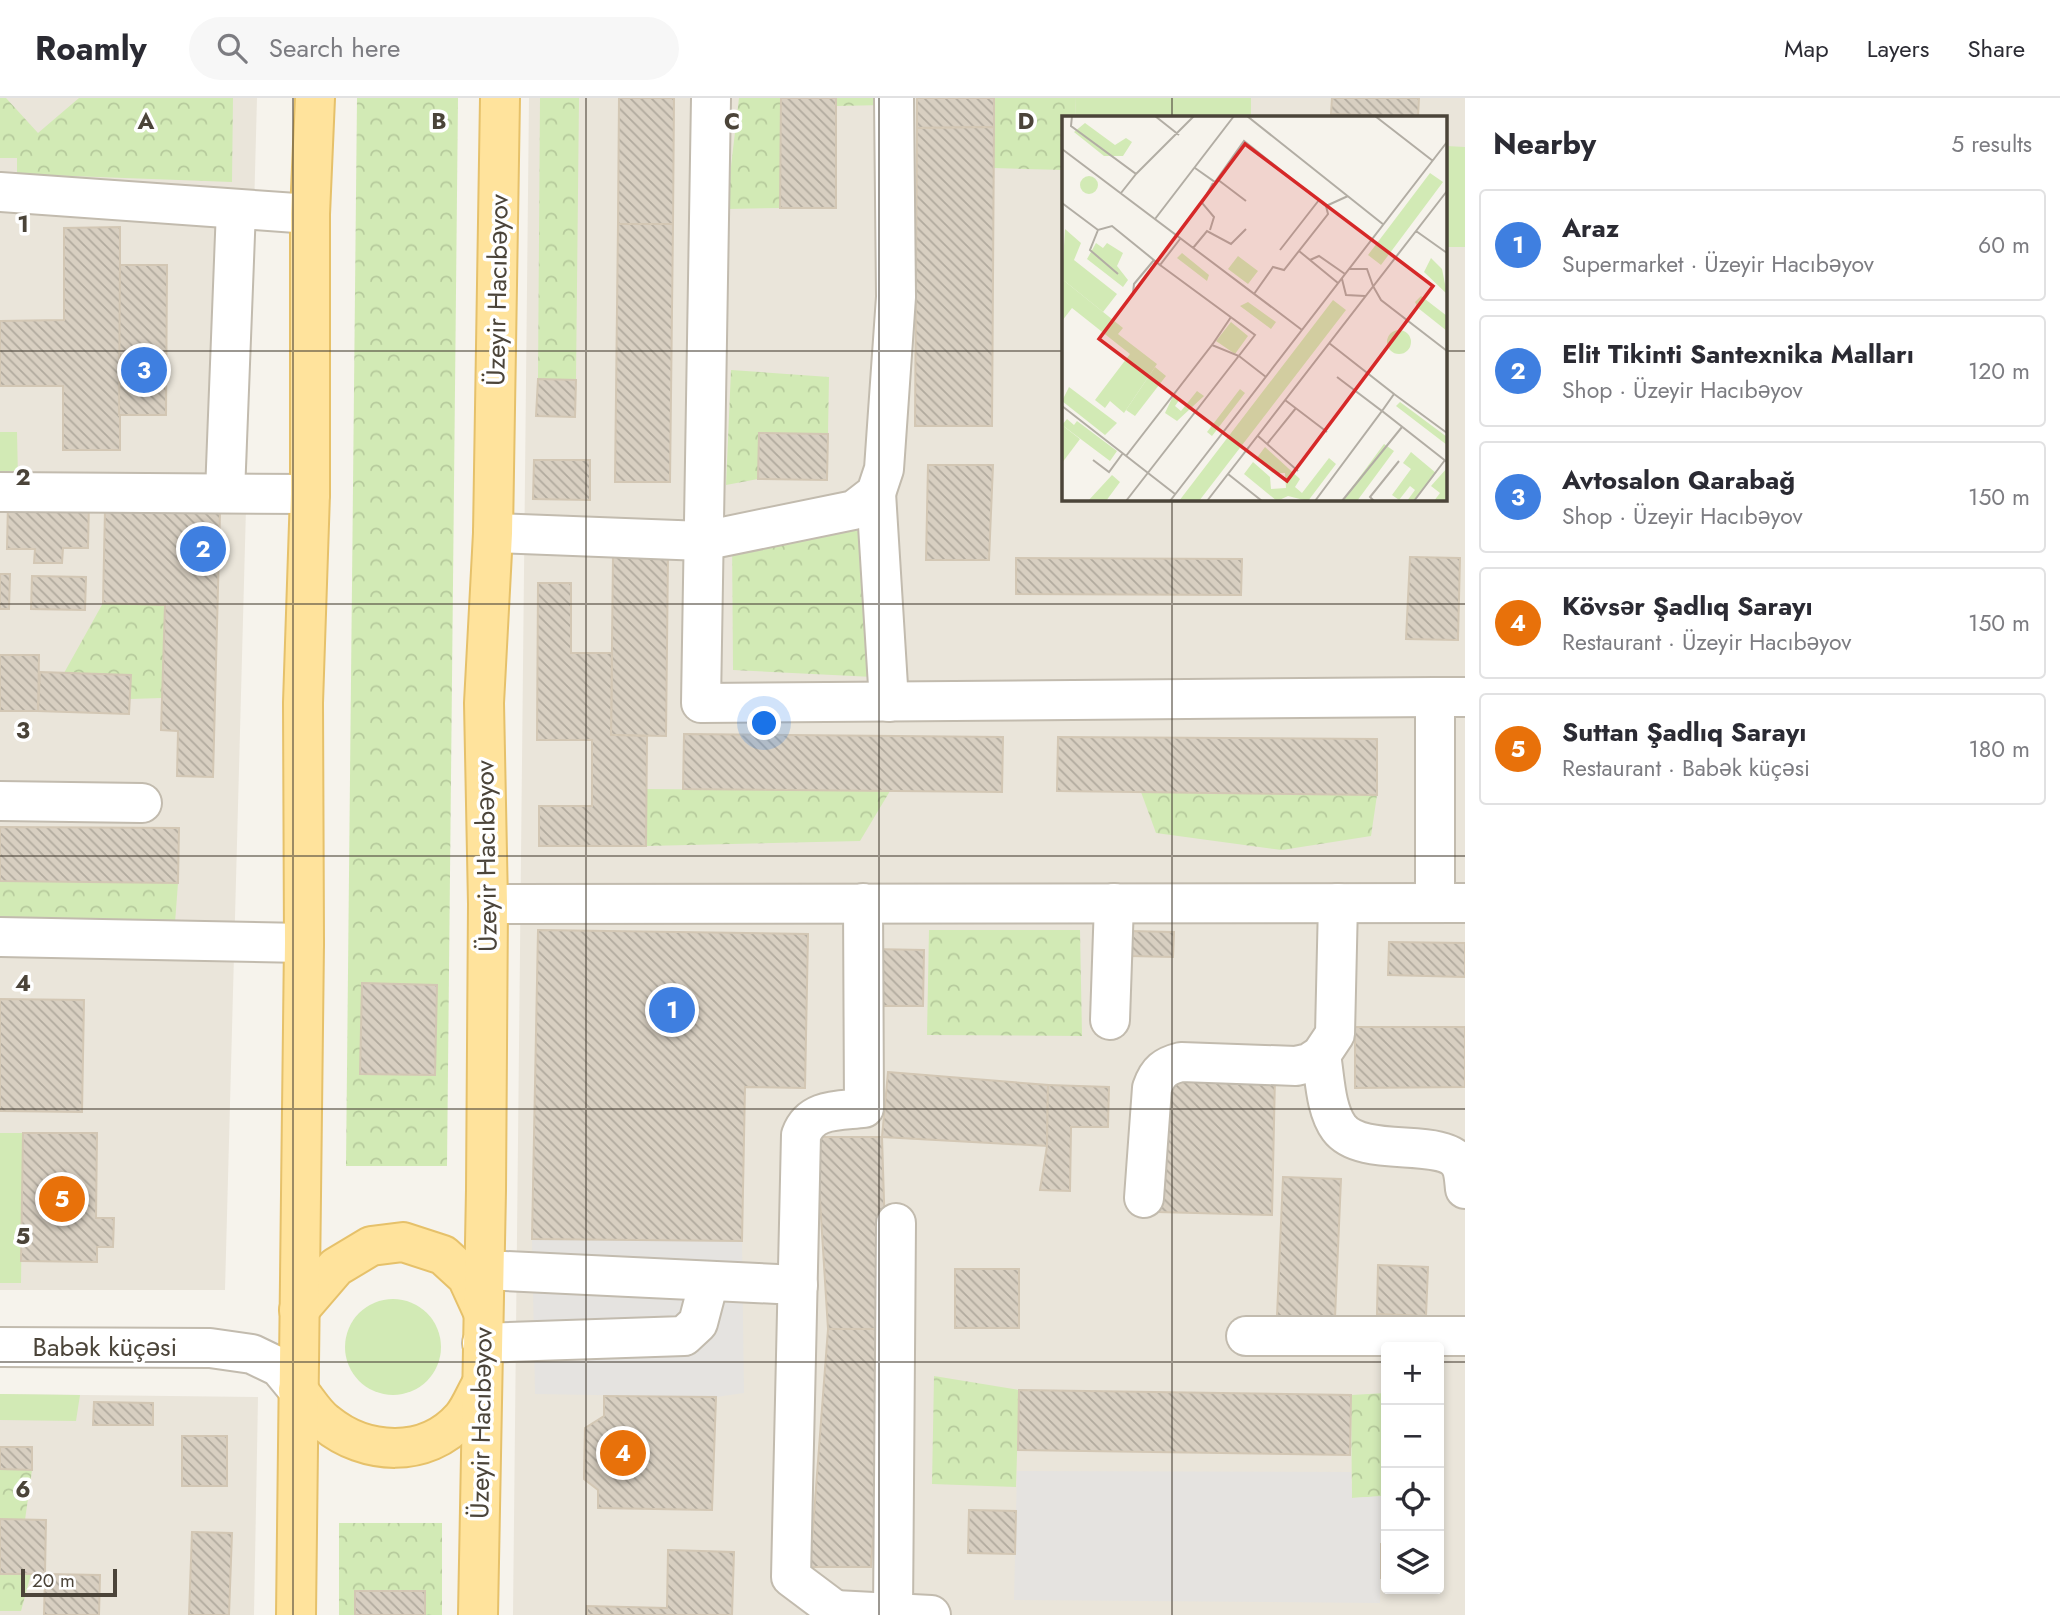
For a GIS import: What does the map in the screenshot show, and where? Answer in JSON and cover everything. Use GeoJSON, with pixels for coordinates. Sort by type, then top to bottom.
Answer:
{"type":"FeatureCollection","features":[{"type":"Feature","properties":{"kind":"main road"},"geometry":{"type":"LineString","coordinates":[[296,1615],[304,943],[303,703],[310,494],[310,214],[315,98]]}},
{"type":"Feature","properties":{"kind":"main road","name":"Üzeyir Hacıbəyov"},"geometry":{"type":"LineString","coordinates":[[478,1615],[488,904],[484,703],[493,533],[500,98]]}},
{"type":"Feature","properties":{"kind":"main road"},"geometry":{"type":"LineString","coordinates":[[299,1310],[336,1267],[371,1246],[403,1242],[443,1255],[467,1277],[482,1328]]}},
{"type":"Feature","properties":{"kind":"main road"},"geometry":{"type":"LineString","coordinates":[[298,1390],[324,1422],[356,1443],[394,1450],[431,1441],[462,1418],[481,1385]]}},
{"type":"Feature","properties":{"kind":"street"},"geometry":{"type":"LineString","coordinates":[[488,904],[1450,903],[1450,697],[701,703],[711,98]]}},
{"type":"Feature","properties":{"kind":"street"},"geometry":{"type":"LineString","coordinates":[[889,702],[876,493],[884,469],[896,297],[894,98]]}},
{"type":"Feature","properties":{"kind":"street"},"geometry":{"type":"LineString","coordinates":[[0,192],[310,214]]}},
{"type":"Feature","properties":{"kind":"street"},"geometry":{"type":"LineString","coordinates":[[225,493],[236,209]]}},
{"type":"Feature","properties":{"kind":"street"},"geometry":{"type":"LineString","coordinates":[[0,492],[310,494]]}},
{"type":"Feature","properties":{"kind":"street"},"geometry":{"type":"LineString","coordinates":[[493,533],[704,541],[854,510],[876,493]]}},
{"type":"Feature","properties":{"kind":"street"},"geometry":{"type":"LineString","coordinates":[[0,800],[142,803]]}},
{"type":"Feature","properties":{"kind":"street"},"geometry":{"type":"LineString","coordinates":[[863,903],[864,1108],[818,1113],[806,1122],[801,1135],[791,1577],[832,1612],[931,1615]]}},
{"type":"Feature","properties":{"kind":"street"},"geometry":{"type":"LineString","coordinates":[[1110,1020],[1114,903]]}},
{"type":"Feature","properties":{"kind":"street"},"geometry":{"type":"LineString","coordinates":[[1144,1198],[1152,1088],[1157,1075],[1166,1066],[1181,1062],[1296,1066],[1309,1063],[1321,1055],[1335,1034],[1338,903]]}},
{"type":"Feature","properties":{"kind":"street"},"geometry":{"type":"LineString","coordinates":[[0,937],[304,943]]}},
{"type":"Feature","properties":{"kind":"street"},"geometry":{"type":"LineString","coordinates":[[1321,1055],[1331,1108],[1339,1127],[1348,1135],[1371,1143],[1451,1154],[1459,1162],[1465,1189]]}},
{"type":"Feature","properties":{"kind":"street"},"geometry":{"type":"LineString","coordinates":[[893,1614],[896,1223]]}},
{"type":"Feature","properties":{"kind":"street"},"geometry":{"type":"LineString","coordinates":[[484,1270],[797,1285]]}},
{"type":"Feature","properties":{"kind":"street"},"geometry":{"type":"LineString","coordinates":[[482,1328],[684,1336],[698,1323],[709,1281]]}},
{"type":"Feature","properties":{"kind":"street"},"geometry":{"type":"LineString","coordinates":[[210,1348],[254,1342],[282,1328],[299,1310]]}},
{"type":"Feature","properties":{"kind":"street"},"geometry":{"type":"LineString","coordinates":[[1247,1336],[1465,1336]]}},
{"type":"Feature","properties":{"kind":"street","name":"Babək küçəsi"},"geometry":{"type":"LineString","coordinates":[[0,1347],[210,1348]]}},
{"type":"Feature","properties":{"kind":"street"},"geometry":{"type":"LineString","coordinates":[[210,1348],[252,1354],[279,1367],[298,1390]]}},
{"type":"Feature","properties":{"kind":"shaded area"},"geometry":{"type":"Polygon","coordinates":[[[0,98],[257,98],[225,1290],[0,1290],[0,98]]]}},
{"type":"Feature","properties":{"kind":"shaded area"},"geometry":{"type":"Polygon","coordinates":[[[529,98],[1465,98],[1465,1615],[513,1615],[529,98]]]}},
{"type":"Feature","properties":{"kind":"shaded area"},"geometry":{"type":"Polygon","coordinates":[[[532,1239],[742,1241],[744,1393],[716,1397],[535,1394],[532,1239]]]}},
{"type":"Feature","properties":{"kind":"shaded area"},"geometry":{"type":"Polygon","coordinates":[[[0,1394],[258,1397],[254,1615],[0,1615],[0,1394]]]}},
{"type":"Feature","properties":{"kind":"shaded area"},"geometry":{"type":"Polygon","coordinates":[[[1017,1471],[1351,1472],[1352,1498],[1381,1496],[1380,1603],[1014,1600],[1017,1471]]]}},
{"type":"Feature","properties":{"kind":"green space"},"geometry":{"type":"Polygon","coordinates":[[[0,98],[6,98],[38,133],[79,98],[233,98],[232,182],[17,174],[17,158],[0,158],[0,98]]]}},
{"type":"Feature","properties":{"kind":"green space"},"geometry":{"type":"Polygon","coordinates":[[[357,98],[458,98],[447,1166],[346,1166],[357,98]]]}},
{"type":"Feature","properties":{"kind":"green space"},"geometry":{"type":"Polygon","coordinates":[[[540,98],[579,98],[576,380],[538,379],[540,98]]]}},
{"type":"Feature","properties":{"kind":"green space"},"geometry":{"type":"Polygon","coordinates":[[[739,98],[781,98],[780,208],[726,209],[739,98]]]}},
{"type":"Feature","properties":{"kind":"green space"},"geometry":{"type":"Polygon","coordinates":[[[836,98],[886,98],[886,105],[836,106],[836,98]]]}},
{"type":"Feature","properties":{"kind":"green space"},"geometry":{"type":"Polygon","coordinates":[[[994,98],[1075,98],[1076,116],[1062,116],[1062,170],[994,168],[994,98]]]}},
{"type":"Feature","properties":{"kind":"green space"},"geometry":{"type":"Polygon","coordinates":[[[1075,98],[1251,98],[1251,116],[1076,116],[1075,98]]]}},
{"type":"Feature","properties":{"kind":"green space"},"geometry":{"type":"Polygon","coordinates":[[[1448,146],[1465,147],[1465,247],[1448,247],[1448,146]]]}},
{"type":"Feature","properties":{"kind":"green space"},"geometry":{"type":"Polygon","coordinates":[[[731,370],[829,377],[828,434],[759,433],[758,479],[726,485],[731,370]]]}},
{"type":"Feature","properties":{"kind":"green space"},"geometry":{"type":"Polygon","coordinates":[[[0,432],[17,432],[18,479],[0,479],[0,432]]]}},
{"type":"Feature","properties":{"kind":"green space"},"geometry":{"type":"Polygon","coordinates":[[[873,530],[873,677],[733,670],[732,536],[873,530]]]}},
{"type":"Feature","properties":{"kind":"green space"},"geometry":{"type":"Polygon","coordinates":[[[103,603],[165,605],[162,698],[130,699],[131,676],[64,673],[103,603]]]}},
{"type":"Feature","properties":{"kind":"green space"},"geometry":{"type":"Polygon","coordinates":[[[647,789],[890,791],[860,841],[646,846],[647,789]]]}},
{"type":"Feature","properties":{"kind":"green space"},"geometry":{"type":"Polygon","coordinates":[[[1141,792],[1377,795],[1371,836],[1282,850],[1156,833],[1141,792]]]}},
{"type":"Feature","properties":{"kind":"green space"},"geometry":{"type":"Polygon","coordinates":[[[0,881],[178,883],[175,923],[0,919],[0,881]]]}},
{"type":"Feature","properties":{"kind":"green space"},"geometry":{"type":"Polygon","coordinates":[[[929,930],[1080,930],[1082,1036],[927,1035],[929,930]]]}},
{"type":"Feature","properties":{"kind":"green space"},"geometry":{"type":"Polygon","coordinates":[[[0,1133],[23,1133],[21,1283],[0,1283],[0,1133]]]}},
{"type":"Feature","properties":{"kind":"green space"},"geometry":{"type":"Polygon","coordinates":[[[393,1299],[411,1303],[427,1313],[437,1329],[441,1347],[437,1365],[427,1381],[411,1391],[393,1395],[375,1391],[359,1381],[349,1365],[345,1347],[349,1329],[359,1313],[375,1303],[393,1299]]]}},
{"type":"Feature","properties":{"kind":"green space"},"geometry":{"type":"Polygon","coordinates":[[[934,1376],[1019,1390],[1016,1487],[932,1484],[934,1376]]]}},
{"type":"Feature","properties":{"kind":"green space"},"geometry":{"type":"Polygon","coordinates":[[[1381,1393],[1381,1496],[1352,1498],[1351,1395],[1381,1393]]]}},
{"type":"Feature","properties":{"kind":"green space"},"geometry":{"type":"Polygon","coordinates":[[[0,1394],[80,1395],[76,1421],[0,1420],[0,1394]]]}},
{"type":"Feature","properties":{"kind":"green space"},"geometry":{"type":"Polygon","coordinates":[[[0,1469],[32,1470],[25,1520],[0,1519],[0,1469]]]}},
{"type":"Feature","properties":{"kind":"green space"},"geometry":{"type":"Polygon","coordinates":[[[339,1523],[442,1523],[442,1615],[339,1615],[339,1523]]]}},
{"type":"Feature","properties":{"kind":"green space"},"geometry":{"type":"Polygon","coordinates":[[[0,1574],[31,1574],[21,1611],[0,1611],[0,1574]]]}},
{"type":"Feature","properties":{"kind":"building"},"geometry":{"type":"Polygon","coordinates":[[[619,98],[674,98],[673,224],[618,224],[619,98]]]}},
{"type":"Feature","properties":{"kind":"building"},"geometry":{"type":"Polygon","coordinates":[[[781,98],[836,98],[836,208],[780,208],[781,98]]]}},
{"type":"Feature","properties":{"kind":"building"},"geometry":{"type":"Polygon","coordinates":[[[917,98],[994,98],[994,127],[917,128],[917,98]]]}},
{"type":"Feature","properties":{"kind":"building"},"geometry":{"type":"Polygon","coordinates":[[[1332,98],[1419,98],[1418,116],[1331,114],[1332,98]]]}},
{"type":"Feature","properties":{"kind":"building"},"geometry":{"type":"Polygon","coordinates":[[[994,127],[992,426],[915,426],[917,128],[994,127]]]}},
{"type":"Feature","properties":{"kind":"building"},"geometry":{"type":"Polygon","coordinates":[[[618,224],[673,224],[670,482],[615,482],[618,224]]]}},
{"type":"Feature","properties":{"kind":"building"},"geometry":{"type":"Polygon","coordinates":[[[120,227],[120,450],[63,450],[63,386],[0,386],[0,321],[64,320],[64,228],[120,227]]]}},
{"type":"Feature","properties":{"kind":"building"},"geometry":{"type":"Polygon","coordinates":[[[120,265],[167,265],[166,415],[119,415],[120,265]]]}},
{"type":"Feature","properties":{"kind":"building"},"geometry":{"type":"Polygon","coordinates":[[[538,379],[576,380],[575,417],[536,416],[538,379]]]}},
{"type":"Feature","properties":{"kind":"building"},"geometry":{"type":"Polygon","coordinates":[[[759,433],[828,434],[827,480],[758,479],[759,433]]]}},
{"type":"Feature","properties":{"kind":"building"},"geometry":{"type":"Polygon","coordinates":[[[534,460],[590,460],[590,500],[533,499],[534,460]]]}},
{"type":"Feature","properties":{"kind":"building"},"geometry":{"type":"Polygon","coordinates":[[[928,465],[993,465],[989,560],[926,560],[928,465]]]}},
{"type":"Feature","properties":{"kind":"building"},"geometry":{"type":"Polygon","coordinates":[[[8,502],[89,503],[88,548],[63,548],[62,563],[34,563],[35,549],[7,549],[8,502]]]}},
{"type":"Feature","properties":{"kind":"building"},"geometry":{"type":"Polygon","coordinates":[[[105,509],[220,512],[213,777],[177,776],[178,731],[161,730],[165,605],[103,603],[105,509]]]}},
{"type":"Feature","properties":{"kind":"building"},"geometry":{"type":"Polygon","coordinates":[[[613,554],[668,555],[666,736],[611,735],[613,554]]]}},
{"type":"Feature","properties":{"kind":"building"},"geometry":{"type":"Polygon","coordinates":[[[1410,557],[1460,558],[1458,640],[1406,639],[1410,557]]]}},
{"type":"Feature","properties":{"kind":"building"},"geometry":{"type":"Polygon","coordinates":[[[1016,558],[1242,559],[1241,595],[1016,594],[1016,558]]]}},
{"type":"Feature","properties":{"kind":"building"},"geometry":{"type":"Polygon","coordinates":[[[0,574],[10,574],[9,609],[0,609],[0,574]]]}},
{"type":"Feature","properties":{"kind":"building"},"geometry":{"type":"Polygon","coordinates":[[[32,576],[86,577],[85,610],[31,609],[32,576]]]}},
{"type":"Feature","properties":{"kind":"building"},"geometry":{"type":"Polygon","coordinates":[[[538,583],[571,583],[571,653],[612,653],[611,735],[647,736],[646,846],[539,846],[539,806],[592,806],[592,740],[537,740],[538,583]]]}},
{"type":"Feature","properties":{"kind":"building"},"geometry":{"type":"Polygon","coordinates":[[[0,655],[39,655],[38,711],[0,711],[0,655]]]}},
{"type":"Feature","properties":{"kind":"building"},"geometry":{"type":"Polygon","coordinates":[[[40,672],[131,675],[129,714],[38,711],[40,672]]]}},
{"type":"Feature","properties":{"kind":"building"},"geometry":{"type":"Polygon","coordinates":[[[684,734],[1003,737],[1002,792],[683,789],[684,734]]]}},
{"type":"Feature","properties":{"kind":"building"},"geometry":{"type":"Polygon","coordinates":[[[1058,737],[1377,739],[1377,795],[1057,791],[1058,737]]]}},
{"type":"Feature","properties":{"kind":"building"},"geometry":{"type":"Polygon","coordinates":[[[0,827],[179,828],[178,883],[0,881],[0,827]]]}},
{"type":"Feature","properties":{"kind":"building"},"geometry":{"type":"Polygon","coordinates":[[[538,930],[808,934],[805,1088],[745,1087],[742,1241],[532,1239],[538,930]]]}},
{"type":"Feature","properties":{"kind":"building"},"geometry":{"type":"Polygon","coordinates":[[[1130,931],[1174,932],[1173,957],[1130,956],[1130,931]]]}},
{"type":"Feature","properties":{"kind":"building"},"geometry":{"type":"Polygon","coordinates":[[[1389,942],[1465,943],[1465,977],[1388,975],[1389,942]]]}},
{"type":"Feature","properties":{"kind":"building"},"geometry":{"type":"Polygon","coordinates":[[[871,949],[924,950],[923,1006],[870,1006],[871,949]]]}},
{"type":"Feature","properties":{"kind":"building"},"geometry":{"type":"Polygon","coordinates":[[[362,983],[437,985],[435,1075],[360,1074],[362,983]]]}},
{"type":"Feature","properties":{"kind":"building"},"geometry":{"type":"Polygon","coordinates":[[[0,999],[84,1000],[82,1112],[0,1111],[0,999]]]}},
{"type":"Feature","properties":{"kind":"building"},"geometry":{"type":"Polygon","coordinates":[[[1355,1027],[1465,1027],[1465,1087],[1355,1088],[1355,1027]]]}},
{"type":"Feature","properties":{"kind":"building"},"geometry":{"type":"Polygon","coordinates":[[[888,1072],[1048,1085],[1047,1146],[882,1137],[888,1072]]]}},
{"type":"Feature","properties":{"kind":"building"},"geometry":{"type":"Polygon","coordinates":[[[1161,1075],[1275,1077],[1272,1215],[1158,1212],[1161,1075]]]}},
{"type":"Feature","properties":{"kind":"building"},"geometry":{"type":"Polygon","coordinates":[[[1048,1085],[1109,1087],[1108,1127],[1071,1127],[1070,1191],[1040,1190],[1047,1146],[1048,1085]]]}},
{"type":"Feature","properties":{"kind":"building"},"geometry":{"type":"Polygon","coordinates":[[[23,1133],[97,1133],[96,1218],[114,1218],[113,1247],[97,1247],[97,1262],[21,1261],[23,1133]]]}},
{"type":"Feature","properties":{"kind":"building"},"geometry":{"type":"Polygon","coordinates":[[[816,1137],[882,1137],[888,1329],[828,1329],[816,1137]]]}},
{"type":"Feature","properties":{"kind":"building"},"geometry":{"type":"Polygon","coordinates":[[[1283,1177],[1341,1179],[1335,1318],[1277,1316],[1283,1177]]]}},
{"type":"Feature","properties":{"kind":"building"},"geometry":{"type":"Polygon","coordinates":[[[1378,1265],[1428,1267],[1426,1316],[1377,1314],[1378,1265]]]}},
{"type":"Feature","properties":{"kind":"building"},"geometry":{"type":"Polygon","coordinates":[[[955,1269],[1019,1269],[1019,1328],[955,1328],[955,1269]]]}},
{"type":"Feature","properties":{"kind":"building"},"geometry":{"type":"Polygon","coordinates":[[[828,1329],[888,1329],[871,1567],[810,1567],[828,1329]]]}},
{"type":"Feature","properties":{"kind":"building"},"geometry":{"type":"Polygon","coordinates":[[[1019,1390],[1351,1395],[1350,1455],[1018,1450],[1019,1390]]]}},
{"type":"Feature","properties":{"kind":"building"},"geometry":{"type":"Polygon","coordinates":[[[604,1396],[716,1397],[712,1510],[598,1508],[598,1490],[584,1479],[585,1428],[604,1416],[604,1396]]]}},
{"type":"Feature","properties":{"kind":"building"},"geometry":{"type":"Polygon","coordinates":[[[94,1402],[153,1403],[153,1425],[93,1425],[94,1402]]]}},
{"type":"Feature","properties":{"kind":"building"},"geometry":{"type":"Polygon","coordinates":[[[182,1436],[227,1436],[227,1486],[182,1486],[182,1436]]]}},
{"type":"Feature","properties":{"kind":"building"},"geometry":{"type":"Polygon","coordinates":[[[0,1447],[32,1447],[32,1470],[0,1469],[0,1447]]]}},
{"type":"Feature","properties":{"kind":"building"},"geometry":{"type":"Polygon","coordinates":[[[969,1510],[1016,1511],[1015,1554],[968,1553],[969,1510]]]}},
{"type":"Feature","properties":{"kind":"building"},"geometry":{"type":"Polygon","coordinates":[[[0,1519],[46,1520],[45,1574],[0,1574],[0,1519]]]}},
{"type":"Feature","properties":{"kind":"building"},"geometry":{"type":"Polygon","coordinates":[[[192,1532],[232,1533],[229,1615],[189,1615],[192,1532]]]}},
{"type":"Feature","properties":{"kind":"building"},"geometry":{"type":"Polygon","coordinates":[[[668,1550],[734,1552],[732,1615],[587,1615],[587,1606],[667,1608],[668,1550]]]}},
{"type":"Feature","properties":{"kind":"building"},"geometry":{"type":"Polygon","coordinates":[[[45,1574],[100,1575],[99,1615],[44,1615],[45,1574]]]}},
{"type":"Feature","properties":{"kind":"building"},"geometry":{"type":"Polygon","coordinates":[[[355,1591],[425,1591],[425,1615],[355,1615],[355,1591]]]}},
{"type":"Feature","properties":{"kind":"place","name":"Avtosalon Qarabağ"},"geometry":{"type":"Point","coordinates":[144,370]}},
{"type":"Feature","properties":{"kind":"place","name":"Elit Tikinti Santexnika Malları"},"geometry":{"type":"Point","coordinates":[203,549]}},
{"type":"Feature","properties":{"kind":"place","name":"Araz"},"geometry":{"type":"Point","coordinates":[672,1010]}},
{"type":"Feature","properties":{"kind":"place","name":"Suttan Şadlıq Sarayı"},"geometry":{"type":"Point","coordinates":[62,1199]}},
{"type":"Feature","properties":{"kind":"place","name":"Kövsər Şadlıq Sarayı"},"geometry":{"type":"Point","coordinates":[623,1453]}}]}
